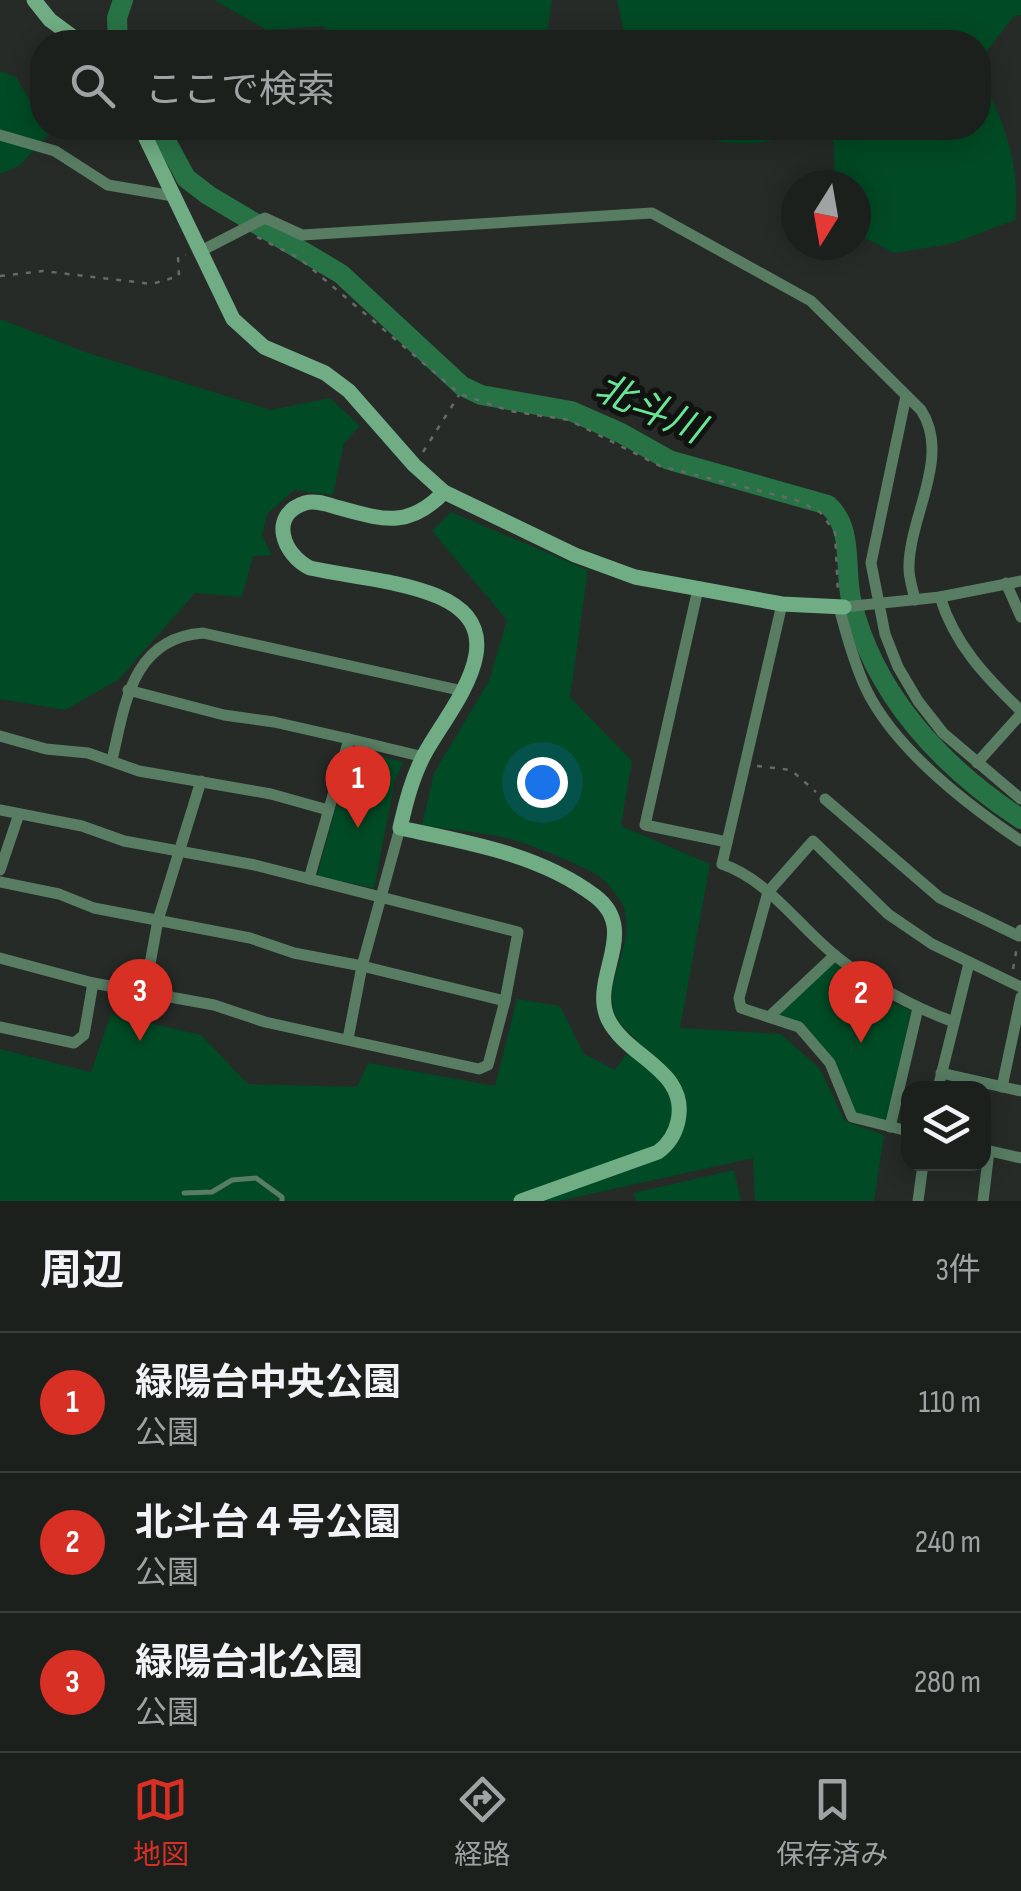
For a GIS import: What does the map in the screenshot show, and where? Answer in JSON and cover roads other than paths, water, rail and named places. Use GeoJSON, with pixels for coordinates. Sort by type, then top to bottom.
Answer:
{"type":"FeatureCollection","features":[{"type":"Feature","properties":{"kind":"street"},"geometry":{"type":"LineString","coordinates":[[34,0],[64,30]]}},
{"type":"Feature","properties":{"kind":"street"},"geometry":{"type":"LineString","coordinates":[[0,135],[55,151],[108,185],[173,196]]}},
{"type":"Feature","properties":{"kind":"street"},"geometry":{"type":"LineString","coordinates":[[147,140],[228,309],[246,334],[349,390],[414,465],[444,492],[603,567],[635,577],[782,604],[842,607],[916,600],[1021,581]]}},
{"type":"Feature","properties":{"kind":"street"},"geometry":{"type":"LineString","coordinates":[[200,252],[264,218],[302,235],[652,213],[810,302],[922,410],[932,436],[909,569],[916,600]]}},
{"type":"Feature","properties":{"kind":"street"},"geometry":{"type":"LineString","coordinates":[[906,396],[871,564],[873,603],[898,667],[918,701],[944,733],[1021,798]]}},
{"type":"Feature","properties":{"kind":"street"},"geometry":{"type":"LineString","coordinates":[[348,1038],[362,966],[406,798],[424,756],[463,691],[476,662],[478,646],[471,622],[459,608],[429,594],[310,568],[290,554],[283,537],[290,513],[306,503],[402,518],[424,510],[444,492]]}},
{"type":"Feature","properties":{"kind":"street"},"geometry":{"type":"LineString","coordinates":[[1006,584],[1021,617]]}},
{"type":"Feature","properties":{"kind":"street"},"geometry":{"type":"LineString","coordinates":[[698,589],[645,824],[727,842]]}},
{"type":"Feature","properties":{"kind":"street"},"geometry":{"type":"LineString","coordinates":[[940,596],[948,624],[962,648],[1021,712],[977,762]]}},
{"type":"Feature","properties":{"kind":"street"},"geometry":{"type":"LineString","coordinates":[[782,604],[722,864],[747,872],[835,956],[890,995],[954,1022]]}},
{"type":"Feature","properties":{"kind":"street"},"geometry":{"type":"LineString","coordinates":[[842,607],[848,640],[866,688],[888,724],[988,819],[1021,841]]}},
{"type":"Feature","properties":{"kind":"street"},"geometry":{"type":"LineString","coordinates":[[112,760],[135,674],[176,638],[203,633],[463,691]]}},
{"type":"Feature","properties":{"kind":"street"},"geometry":{"type":"LineString","coordinates":[[128,690],[224,715],[274,722],[424,756]]}},
{"type":"Feature","properties":{"kind":"street"},"geometry":{"type":"LineString","coordinates":[[0,736],[46,750],[112,760],[139,771],[271,794],[328,810]]}},
{"type":"Feature","properties":{"kind":"street"},"geometry":{"type":"LineString","coordinates":[[309,879],[349,738]]}},
{"type":"Feature","properties":{"kind":"street"},"geometry":{"type":"LineString","coordinates":[[144,991],[158,920],[201,781]]}},
{"type":"Feature","properties":{"kind":"street"},"geometry":{"type":"LineString","coordinates":[[825,799],[940,898],[988,924],[1020,933]]}},
{"type":"Feature","properties":{"kind":"street"},"geometry":{"type":"LineString","coordinates":[[0,810],[516,929],[506,1001],[484,1069],[264,1022],[214,1005],[93,982],[0,958]]}},
{"type":"Feature","properties":{"kind":"street"},"geometry":{"type":"LineString","coordinates":[[0,870],[19,814]]}},
{"type":"Feature","properties":{"kind":"street"},"geometry":{"type":"LineString","coordinates":[[400,828],[508,853],[567,879],[596,897],[611,916],[616,933],[604,993],[606,1014],[617,1034],[669,1078],[678,1095],[680,1112],[676,1128],[658,1152],[521,1201]]}},
{"type":"Feature","properties":{"kind":"street"},"geometry":{"type":"LineString","coordinates":[[901,1129],[852,1117],[830,1063],[799,1028],[741,1008],[738,998],[768,892],[813,841],[888,914],[932,944],[1016,985]]}},
{"type":"Feature","properties":{"kind":"street"},"geometry":{"type":"LineString","coordinates":[[0,882],[59,894],[94,908],[250,938],[294,954],[362,966],[506,1001]]}},
{"type":"Feature","properties":{"kind":"street"},"geometry":{"type":"LineString","coordinates":[[770,1016],[835,956]]}},
{"type":"Feature","properties":{"kind":"street"},"geometry":{"type":"LineString","coordinates":[[939,1081],[969,963]]}},
{"type":"Feature","properties":{"kind":"street"},"geometry":{"type":"LineString","coordinates":[[0,1027],[71,1043],[78,1041],[84,1035],[93,982]]}},
{"type":"Feature","properties":{"kind":"street"},"geometry":{"type":"LineString","coordinates":[[1002,1087],[1021,997]]}},
{"type":"Feature","properties":{"kind":"street"},"geometry":{"type":"LineString","coordinates":[[890,1126],[918,1008]]}},
{"type":"Feature","properties":{"kind":"street"},"geometry":{"type":"LineString","coordinates":[[941,1073],[1021,1091]]}},
{"type":"Feature","properties":{"kind":"street"},"geometry":{"type":"LineString","coordinates":[[991,1151],[1021,1158]]}},
{"type":"Feature","properties":{"kind":"street"},"geometry":{"type":"LineString","coordinates":[[918,1201],[922,1171]]}},
{"type":"Feature","properties":{"kind":"street"},"geometry":{"type":"LineString","coordinates":[[983,1201],[985,1171]]}},
{"type":"Feature","properties":{"kind":"lane"},"geometry":{"type":"LineString","coordinates":[[184,1193],[212,1192],[232,1180],[256,1178],[282,1196],[282,1201]]}},
{"type":"Feature","properties":{"kind":"waterway","name":"北斗川"},"geometry":{"type":"LineString","coordinates":[[118,30],[123,0]]}},
{"type":"Feature","properties":{"kind":"waterway","name":"北斗川"},"geometry":{"type":"LineString","coordinates":[[165,140],[186,178],[341,274],[462,386],[481,395],[571,411],[669,460],[828,505],[842,525],[851,599],[861,634],[894,697],[938,752],[1021,819]]}},
{"type":"Feature","properties":{"kind":"place","name":"緑陽台中央公園"},"geometry":{"type":"Point","coordinates":[358,828]}},
{"type":"Feature","properties":{"kind":"place","name":"緑陽台北公園"},"geometry":{"type":"Point","coordinates":[140,1041]}},
{"type":"Feature","properties":{"kind":"place","name":"北斗台４号公園"},"geometry":{"type":"Point","coordinates":[861,1043]}}]}
